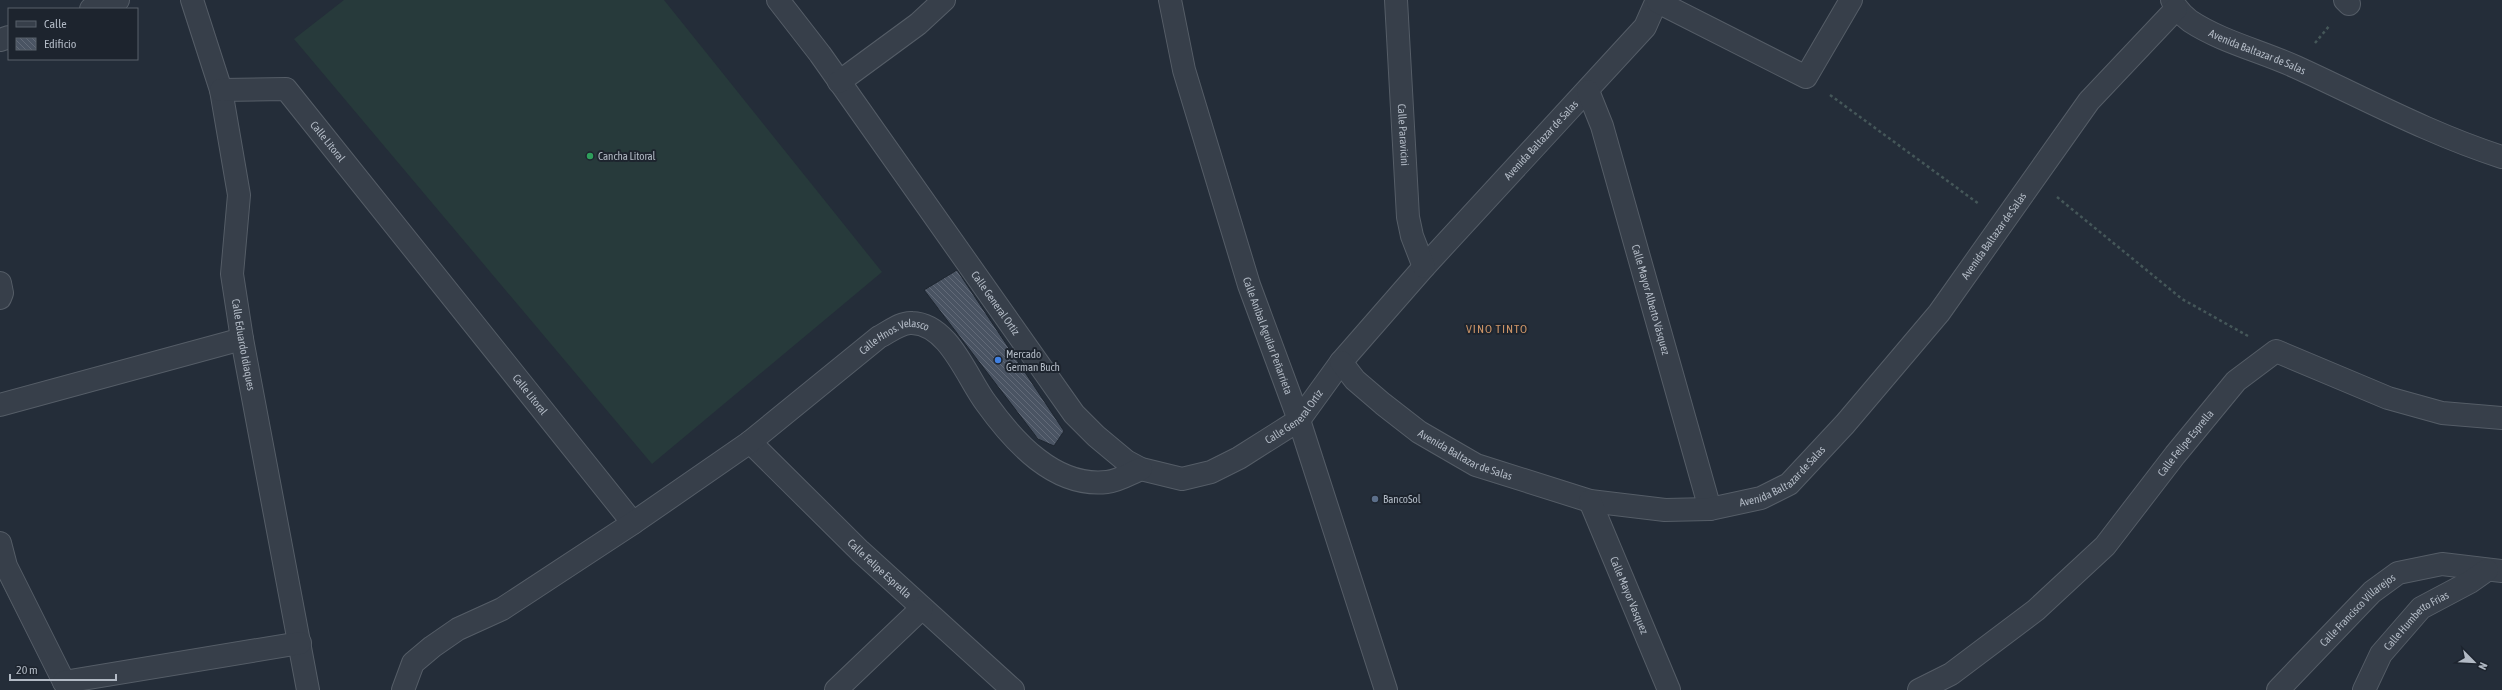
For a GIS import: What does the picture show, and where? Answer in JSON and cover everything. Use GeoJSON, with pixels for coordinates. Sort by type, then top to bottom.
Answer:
{"type":"FeatureCollection","features":[{"type":"Feature","properties":{"kind":"street"},"geometry":{"type":"LineString","coordinates":[[94,8],[118,0]]}},
{"type":"Feature","properties":{"kind":"street","name":"Calle Eduardo Idiaques"},"geometry":{"type":"LineString","coordinates":[[192,0],[221,90],[239,194],[232,274],[242,339],[308,690]]}},
{"type":"Feature","properties":{"kind":"street","name":"Calle General Ortiz"},"geometry":{"type":"LineString","coordinates":[[778,0],[839,82],[1074,414],[1096,436],[1126,461],[1141,469],[1182,479],[1210,472],[1239,458],[1299,420],[1341,362]]}},
{"type":"Feature","properties":{"kind":"street"},"geometry":{"type":"LineString","coordinates":[[839,82],[918,24],[944,0]]}},
{"type":"Feature","properties":{"kind":"street","name":"Calle Anibal Aguilar Peñarrieta"},"geometry":{"type":"LineString","coordinates":[[1170,0],[1184,70],[1245,271],[1299,420],[1386,690]]}},
{"type":"Feature","properties":{"kind":"street","name":"Calle Paravicini"},"geometry":{"type":"LineString","coordinates":[[1396,0],[1408,217],[1412,236],[1424,267]]}},
{"type":"Feature","properties":{"kind":"street"},"geometry":{"type":"LineString","coordinates":[[1658,1],[1806,77],[1851,0]]}},
{"type":"Feature","properties":{"kind":"street","name":"Avenida Baltazar de Salas"},"geometry":{"type":"LineString","coordinates":[[1658,1],[1645,27],[1424,267],[1341,362],[1355,380],[1419,432],[1476,465],[1590,501],[1665,510],[1710,509],[1761,498],[1789,484],[1812,462],[1938,313],[2002,221],[2035,179],[2089,101],[2174,5],[2189,20],[2229,41],[2294,66],[2468,146],[2502,157]]}},
{"type":"Feature","properties":{"kind":"street","name":"Calle Litoral"},"geometry":{"type":"LineString","coordinates":[[221,90],[286,89],[633,523]]}},
{"type":"Feature","properties":{"kind":"street","name":"Calle Mayor Alberto Vásquez"},"geometry":{"type":"LineString","coordinates":[[1588,90],[1602,126],[1710,509]]}},
{"type":"Feature","properties":{"kind":"street"},"geometry":{"type":"LineString","coordinates":[[0,283],[2,293],[0,298]]}},
{"type":"Feature","properties":{"kind":"street","name":"Calle Hnos. Velasco"},"geometry":{"type":"LineString","coordinates":[[633,523],[750,442],[879,337],[898,326],[912,323],[927,327],[940,335],[959,358],[985,403],[1029,453],[1055,472],[1085,483],[1093,483],[1109,482],[1141,469]]}},
{"type":"Feature","properties":{"kind":"street"},"geometry":{"type":"LineString","coordinates":[[0,405],[242,339]]}},
{"type":"Feature","properties":{"kind":"street"},"geometry":{"type":"LineString","coordinates":[[2276,351],[2388,398],[2442,413],[2502,418]]}},
{"type":"Feature","properties":{"kind":"street","name":"Calle Felipe Esprella"},"geometry":{"type":"LineString","coordinates":[[1919,690],[1951,674],[2036,610],[2105,546],[2175,455],[2236,380],[2276,351]]}},
{"type":"Feature","properties":{"kind":"street","name":"Calle Felipe Esprella"},"geometry":{"type":"LineString","coordinates":[[750,442],[860,551],[1013,690]]}},
{"type":"Feature","properties":{"kind":"street","name":"Calle Mayor Vasquez"},"geometry":{"type":"LineString","coordinates":[[1590,501],[1669,690]]}},
{"type":"Feature","properties":{"kind":"street"},"geometry":{"type":"LineString","coordinates":[[403,690],[413,663],[432,647],[458,629],[502,609],[633,523]]}},
{"type":"Feature","properties":{"kind":"street"},"geometry":{"type":"LineString","coordinates":[[0,543],[6,566],[67,686],[300,643]]}},
{"type":"Feature","properties":{"kind":"street","name":"Calle Francisco Villarejos"},"geometry":{"type":"LineString","coordinates":[[2278,690],[2372,592],[2398,573],[2442,564],[2495,570]]}},
{"type":"Feature","properties":{"kind":"street","name":"Calle Humberto Frias"},"geometry":{"type":"LineString","coordinates":[[2364,690],[2381,654],[2421,608],[2495,570]]}},
{"type":"Feature","properties":{"kind":"street"},"geometry":{"type":"LineString","coordinates":[[836,690],[922,608]]}},
{"type":"Feature","properties":{"kind":"path"},"geometry":{"type":"LineString","coordinates":[[2294,66],[2347,2]]}},
{"type":"Feature","properties":{"kind":"path"},"geometry":{"type":"LineString","coordinates":[[1806,77],[2002,221]]}},
{"type":"Feature","properties":{"kind":"path"},"geometry":{"type":"LineString","coordinates":[[2035,179],[2182,299],[2276,351]]}},
{"type":"Feature","properties":{"kind":"shaded area","name":"Cancha Litoral"},"geometry":{"type":"Polygon","coordinates":[[[344,0],[664,0],[882,272],[652,464],[294,39],[344,0]]]}},
{"type":"Feature","properties":{"kind":"building","name":"Mercado German Buch"},"geometry":{"type":"Polygon","coordinates":[[[957,270],[1064,431],[1054,446],[1038,439],[924,290],[957,270]]]}},
{"type":"Feature","properties":{"kind":"place","name":"Cancha Litoral"},"geometry":{"type":"Point","coordinates":[590,156]}},
{"type":"Feature","properties":{"kind":"place","name":"Mercado German Buch"},"geometry":{"type":"Point","coordinates":[998,360]}},
{"type":"Feature","properties":{"kind":"place","name":"BancoSol"},"geometry":{"type":"Point","coordinates":[1375,499]}},
{"type":"Feature","properties":{"kind":"district","name":"VINO TINTO"},"geometry":{"type":"Point","coordinates":[1497,329]}}]}
